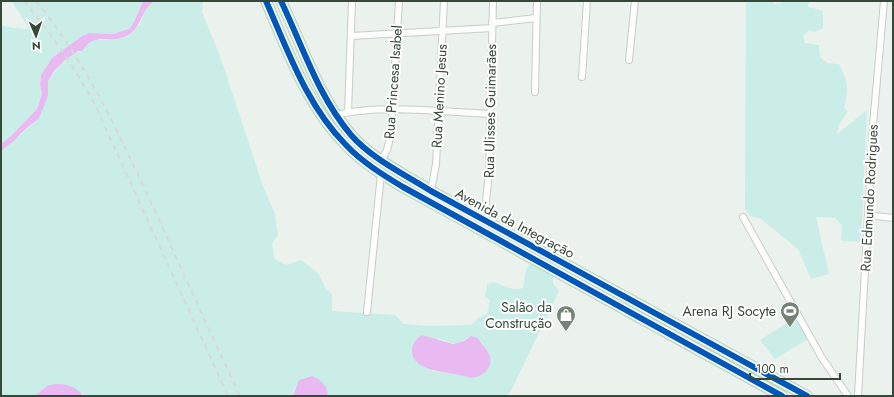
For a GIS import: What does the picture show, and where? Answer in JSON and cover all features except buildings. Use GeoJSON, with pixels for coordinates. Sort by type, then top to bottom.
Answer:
{"type":"FeatureCollection","features":[{"type":"Feature","properties":{"kind":"main road","name":"Avenida da Integração"},"geometry":{"type":"LineString","coordinates":[[266,1],[314,105],[330,128],[346,146],[381,174],[782,396]]}},
{"type":"Feature","properties":{"kind":"main road","name":"Avenida da Integração"},"geometry":{"type":"LineString","coordinates":[[281,1],[314,75],[337,115],[352,136],[381,160],[431,191],[807,396]]}},
{"type":"Feature","properties":{"kind":"main road"},"geometry":{"type":"LineString","coordinates":[[530,256],[536,247]]}},
{"type":"Feature","properties":{"kind":"main road"},"geometry":{"type":"LineString","coordinates":[[545,265],[550,255]]}},
{"type":"Feature","properties":{"kind":"street"},"geometry":{"type":"LineString","coordinates":[[348,112],[352,1]]}},
{"type":"Feature","properties":{"kind":"street","name":"Rua Princesa Isabel"},"geometry":{"type":"LineString","coordinates":[[381,160],[389,143],[399,1]]}},
{"type":"Feature","properties":{"kind":"street","name":"Rua Menino Jesus"},"geometry":{"type":"LineString","coordinates":[[431,191],[436,164],[444,1]]}},
{"type":"Feature","properties":{"kind":"street","name":"Rua Ulisses Guimarães"},"geometry":{"type":"LineString","coordinates":[[484,220],[489,173],[493,1]]}},
{"type":"Feature","properties":{"kind":"street"},"geometry":{"type":"LineString","coordinates":[[535,92],[537,1]]}},
{"type":"Feature","properties":{"kind":"street"},"geometry":{"type":"LineString","coordinates":[[582,77],[587,1]]}},
{"type":"Feature","properties":{"kind":"street"},"geometry":{"type":"LineString","coordinates":[[629,60],[635,1]]}},
{"type":"Feature","properties":{"kind":"street","name":"Rua Edmundo Rodrigues"},"geometry":{"type":"LineString","coordinates":[[858,396],[873,125],[884,1]]}},
{"type":"Feature","properties":{"kind":"street"},"geometry":{"type":"LineString","coordinates":[[351,36],[396,32],[442,31],[492,26],[536,18]]}},
{"type":"Feature","properties":{"kind":"street"},"geometry":{"type":"LineString","coordinates":[[337,115],[348,112],[392,111],[490,114]]}},
{"type":"Feature","properties":{"kind":"street"},"geometry":{"type":"LineString","coordinates":[[367,312],[381,174]]}},
{"type":"Feature","properties":{"kind":"street"},"geometry":{"type":"LineString","coordinates":[[868,215],[893,218]]}},
{"type":"Feature","properties":{"kind":"street"},"geometry":{"type":"LineString","coordinates":[[743,217],[822,358],[848,396]]}},
{"type":"Feature","properties":{"kind":"shaded area"},"geometry":{"type":"Polygon","coordinates":[[[12,1],[143,1],[134,22],[129,29],[113,34],[89,33],[82,36],[52,58],[41,75],[40,85],[42,94],[37,109],[11,136],[1,144],[1,25],[13,28],[29,29],[12,1]]]}},
{"type":"Feature","properties":{"kind":"shaded area"},"geometry":{"type":"Polygon","coordinates":[[[143,1],[155,1],[150,4],[139,24],[132,33],[119,38],[98,39],[93,41],[82,51],[78,51],[65,60],[54,71],[48,81],[48,96],[39,118],[1,151],[1,144],[11,136],[37,109],[42,94],[40,85],[41,75],[52,58],[82,36],[89,33],[113,34],[129,29],[134,22],[143,1]]]}},
{"type":"Feature","properties":{"kind":"shaded area"},"geometry":{"type":"Polygon","coordinates":[[[155,1],[203,1],[202,12],[220,56],[263,186],[275,214],[278,235],[272,244],[275,259],[286,265],[301,260],[319,274],[325,288],[332,294],[332,311],[395,315],[404,324],[430,326],[471,325],[478,318],[487,314],[490,300],[485,297],[487,284],[494,282],[512,288],[523,288],[526,270],[530,264],[553,276],[553,283],[559,291],[510,393],[504,396],[327,396],[327,392],[295,387],[293,396],[83,396],[83,394],[47,386],[35,396],[1,396],[1,151],[32,125],[48,96],[48,81],[67,58],[77,52],[82,51],[90,42],[94,40],[106,40],[140,25],[145,9],[155,1]],[[468,337],[461,342],[454,343],[438,338],[432,371],[460,374],[470,378],[489,354],[478,338],[468,337]]]}},
{"type":"Feature","properties":{"kind":"shaded area"},"geometry":{"type":"Polygon","coordinates":[[[746,1],[771,1],[775,4],[782,3],[782,1],[809,1],[808,7],[823,11],[823,28],[815,32],[809,30],[803,36],[805,43],[819,45],[820,57],[827,63],[839,64],[846,80],[847,95],[844,108],[848,111],[839,125],[837,134],[867,110],[861,242],[841,241],[842,225],[835,218],[816,217],[829,274],[811,279],[798,249],[761,219],[750,216],[745,209],[746,1]]]}},
{"type":"Feature","properties":{"kind":"shaded area","name":"Arena RJ Socyte"},"geometry":{"type":"Polygon","coordinates":[[[796,317],[808,339],[775,359],[760,340],[796,317]]]}},
{"type":"Feature","properties":{"kind":"shaded area"},"geometry":{"type":"Polygon","coordinates":[[[422,335],[453,344],[464,341],[471,336],[478,338],[489,354],[489,367],[483,374],[475,378],[426,368],[418,364],[414,358],[412,350],[415,341],[422,335]]]}},
{"type":"Feature","properties":{"kind":"shaded area"},"geometry":{"type":"Polygon","coordinates":[[[312,376],[323,383],[327,389],[327,396],[293,396],[299,380],[312,376]]]}},
{"type":"Feature","properties":{"kind":"shaded area"},"geometry":{"type":"Polygon","coordinates":[[[55,384],[70,386],[83,396],[35,396],[47,386],[55,384]]]}},
{"type":"Feature","properties":{"kind":"railway"},"geometry":{"type":"LineString","coordinates":[[24,1],[62,51],[95,105],[228,396]]}},
{"type":"Feature","properties":{"kind":"railway"},"geometry":{"type":"LineString","coordinates":[[36,1],[55,26],[88,76],[116,129],[240,396]]}},
{"type":"Feature","properties":{"kind":"cycle path"},"geometry":{"type":"LineString","coordinates":[[266,1],[300,77],[320,113],[332,130],[366,163],[403,187],[782,396]]}},
{"type":"Feature","properties":{"kind":"cycle path"},"geometry":{"type":"LineString","coordinates":[[281,1],[312,71],[329,104],[339,120],[359,144],[378,159],[431,191],[807,396]]}},
{"type":"Feature","properties":{"kind":"place","name":"Arena RJ Socyte"},"geometry":{"type":"Point","coordinates":[790,328]}},
{"type":"Feature","properties":{"kind":"place","name":"Salão da Construção"},"geometry":{"type":"Point","coordinates":[566,332]}}]}
